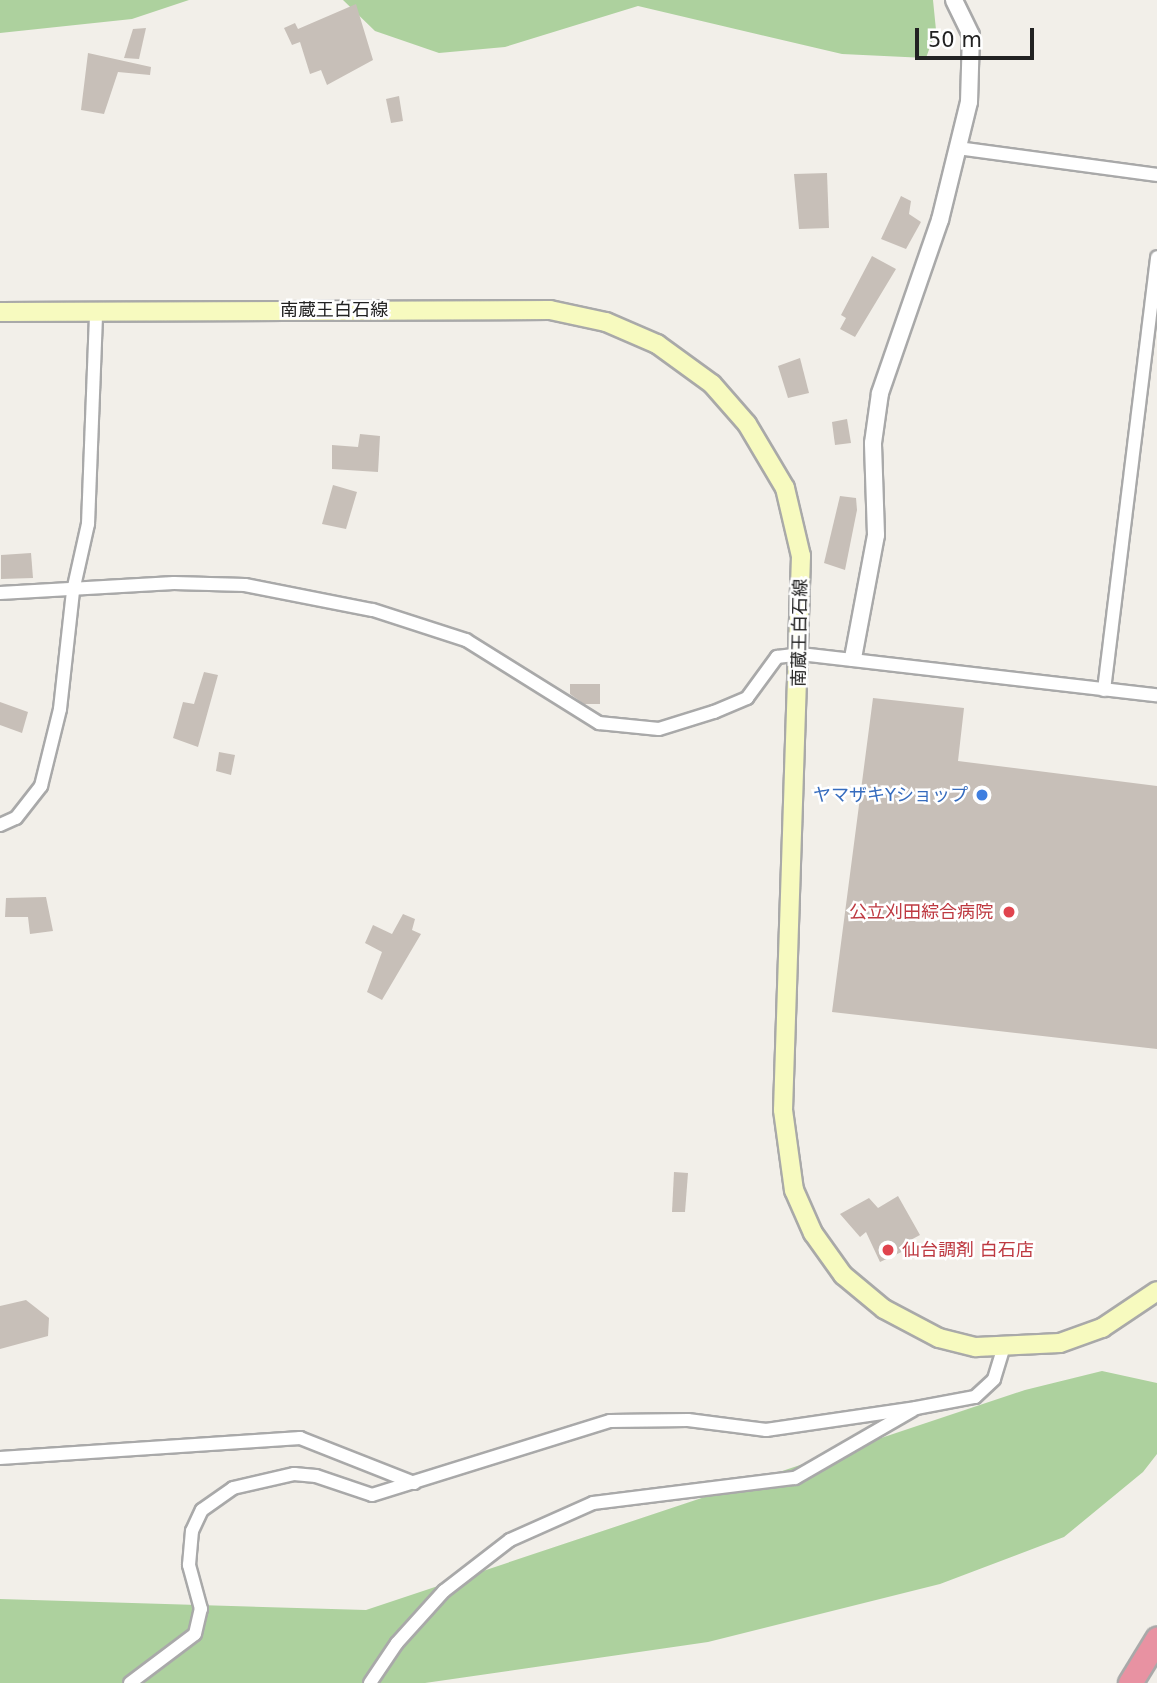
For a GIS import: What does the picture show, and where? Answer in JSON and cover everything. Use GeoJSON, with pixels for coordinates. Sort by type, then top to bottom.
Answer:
{"type":"FeatureCollection","features":[{"type":"Feature","properties":{"kind":"highway"},"geometry":{"type":"LineString","coordinates":[[1130,1683],[1157,1639]]}},
{"type":"Feature","properties":{"kind":"main road","name":"南蔵王白石線"},"geometry":{"type":"LineString","coordinates":[[0,312],[550,310],[606,322],[657,344],[730,402],[785,488],[801,556],[800,654],[783,1072],[785,1132],[794,1190],[827,1256],[866,1297],[939,1338],[1003,1349],[1060,1343],[1102,1328],[1157,1291]]}},
{"type":"Feature","properties":{"kind":"street"},"geometry":{"type":"LineString","coordinates":[[853,658],[876,535],[873,443],[880,393],[940,220],[969,102],[971,45],[966,15],[954,0]]}},
{"type":"Feature","properties":{"kind":"street"},"geometry":{"type":"LineString","coordinates":[[958,148],[1157,175]]}},
{"type":"Feature","properties":{"kind":"street"},"geometry":{"type":"LineString","coordinates":[[1104,690],[1157,257]]}},
{"type":"Feature","properties":{"kind":"street"},"geometry":{"type":"LineString","coordinates":[[0,825],[16,818],[41,786],[60,709],[73,590],[88,524],[96,311]]}},
{"type":"Feature","properties":{"kind":"street"},"geometry":{"type":"LineString","coordinates":[[0,593],[174,583],[245,585],[373,610],[466,640],[599,723],[659,729],[747,698],[777,657],[800,654],[1157,695]]}},
{"type":"Feature","properties":{"kind":"street"},"geometry":{"type":"LineString","coordinates":[[130,1683],[195,1634],[201,1609],[189,1565],[190,1540],[202,1510],[221,1494],[294,1474],[329,1480],[359,1494],[414,1483],[610,1421],[688,1420],[766,1430],[916,1408],[975,1397],[994,1379],[1003,1349]]}},
{"type":"Feature","properties":{"kind":"street"},"geometry":{"type":"LineString","coordinates":[[370,1683],[397,1643],[444,1591],[510,1541],[593,1503],[795,1478],[827,1464],[916,1408]]}},
{"type":"Feature","properties":{"kind":"street"},"geometry":{"type":"LineString","coordinates":[[0,1458],[300,1438],[414,1483]]}},
{"type":"Feature","properties":{"kind":"green space"},"geometry":{"type":"Polygon","coordinates":[[[0,0],[189,0],[132,19],[0,33],[0,0]]]}},
{"type":"Feature","properties":{"kind":"green space"},"geometry":{"type":"Polygon","coordinates":[[[343,0],[933,0],[936,30],[926,58],[842,54],[638,6],[505,47],[439,53],[375,31],[343,0]]]}},
{"type":"Feature","properties":{"kind":"green space"},"geometry":{"type":"Polygon","coordinates":[[[1102,1371],[1157,1383],[1157,1454],[1143,1472],[1064,1537],[940,1584],[708,1642],[425,1683],[0,1683],[0,1599],[366,1610],[1025,1390],[1102,1371]]]}},
{"type":"Feature","properties":{"kind":"building"},"geometry":{"type":"Polygon","coordinates":[[[356,4],[373,60],[327,85],[321,70],[310,74],[300,42],[292,45],[284,28],[295,23],[298,29],[356,4]]]}},
{"type":"Feature","properties":{"kind":"building"},"geometry":{"type":"Polygon","coordinates":[[[146,28],[139,59],[124,58],[133,29],[146,28]]]}},
{"type":"Feature","properties":{"kind":"building"},"geometry":{"type":"Polygon","coordinates":[[[88,53],[151,67],[150,75],[118,72],[104,114],[81,110],[88,53]]]}},
{"type":"Feature","properties":{"kind":"building"},"geometry":{"type":"Polygon","coordinates":[[[399,96],[403,121],[391,123],[386,99],[399,96]]]}},
{"type":"Feature","properties":{"kind":"building"},"geometry":{"type":"Polygon","coordinates":[[[827,173],[829,228],[799,229],[794,174],[827,173]]]}},
{"type":"Feature","properties":{"kind":"building"},"geometry":{"type":"Polygon","coordinates":[[[901,196],[911,201],[909,214],[921,222],[906,249],[881,239],[901,196]]]}},
{"type":"Feature","properties":{"kind":"building"},"geometry":{"type":"Polygon","coordinates":[[[872,256],[896,269],[855,337],[840,329],[846,318],[841,315],[872,256]]]}},
{"type":"Feature","properties":{"kind":"building"},"geometry":{"type":"Polygon","coordinates":[[[800,358],[809,393],[788,398],[778,366],[800,358]]]}},
{"type":"Feature","properties":{"kind":"building"},"geometry":{"type":"Polygon","coordinates":[[[847,419],[851,443],[835,445],[832,422],[847,419]]]}},
{"type":"Feature","properties":{"kind":"building"},"geometry":{"type":"Polygon","coordinates":[[[360,434],[380,436],[378,472],[332,469],[332,445],[358,447],[360,434]]]}},
{"type":"Feature","properties":{"kind":"building"},"geometry":{"type":"Polygon","coordinates":[[[333,485],[357,492],[346,529],[322,524],[333,485]]]}},
{"type":"Feature","properties":{"kind":"building"},"geometry":{"type":"Polygon","coordinates":[[[840,496],[856,498],[857,510],[845,570],[824,563],[840,496]]]}},
{"type":"Feature","properties":{"kind":"building"},"geometry":{"type":"Polygon","coordinates":[[[31,553],[33,578],[1,579],[1,555],[31,553]]]}},
{"type":"Feature","properties":{"kind":"building"},"geometry":{"type":"Polygon","coordinates":[[[204,672],[218,675],[198,747],[173,738],[183,702],[194,704],[204,672]]]}},
{"type":"Feature","properties":{"kind":"building"},"geometry":{"type":"Polygon","coordinates":[[[570,684],[600,684],[600,704],[584,704],[570,694],[570,684]]]}},
{"type":"Feature","properties":{"kind":"building"},"geometry":{"type":"Polygon","coordinates":[[[873,698],[964,708],[958,761],[1157,786],[1157,1049],[832,1012],[873,698]]]}},
{"type":"Feature","properties":{"kind":"building"},"geometry":{"type":"Polygon","coordinates":[[[0,702],[28,712],[22,733],[0,725],[0,702]]]}},
{"type":"Feature","properties":{"kind":"building"},"geometry":{"type":"Polygon","coordinates":[[[219,752],[235,755],[231,775],[216,771],[219,752]]]}},
{"type":"Feature","properties":{"kind":"building"},"geometry":{"type":"Polygon","coordinates":[[[46,897],[53,931],[30,934],[28,917],[5,917],[6,898],[46,897]]]}},
{"type":"Feature","properties":{"kind":"building"},"geometry":{"type":"Polygon","coordinates":[[[403,914],[415,919],[412,930],[421,934],[382,1000],[367,992],[382,952],[365,943],[373,925],[392,934],[403,914]]]}},
{"type":"Feature","properties":{"kind":"building"},"geometry":{"type":"Polygon","coordinates":[[[674,1172],[688,1173],[685,1212],[672,1212],[674,1172]]]}},
{"type":"Feature","properties":{"kind":"building"},"geometry":{"type":"Polygon","coordinates":[[[898,1196],[920,1235],[905,1243],[908,1249],[880,1262],[866,1232],[860,1237],[840,1214],[869,1198],[878,1208],[898,1196]]]}},
{"type":"Feature","properties":{"kind":"building"},"geometry":{"type":"Polygon","coordinates":[[[26,1300],[49,1318],[48,1336],[0,1349],[0,1306],[26,1300]]]}},
{"type":"Feature","properties":{"kind":"place","name":"ヤマザキYショップ"},"geometry":{"type":"Point","coordinates":[982,795]}},
{"type":"Feature","properties":{"kind":"place","name":"公立刈田綜合病院"},"geometry":{"type":"Point","coordinates":[1009,912]}},
{"type":"Feature","properties":{"kind":"place","name":"仙台調剤 白石店"},"geometry":{"type":"Point","coordinates":[888,1250]}}]}
